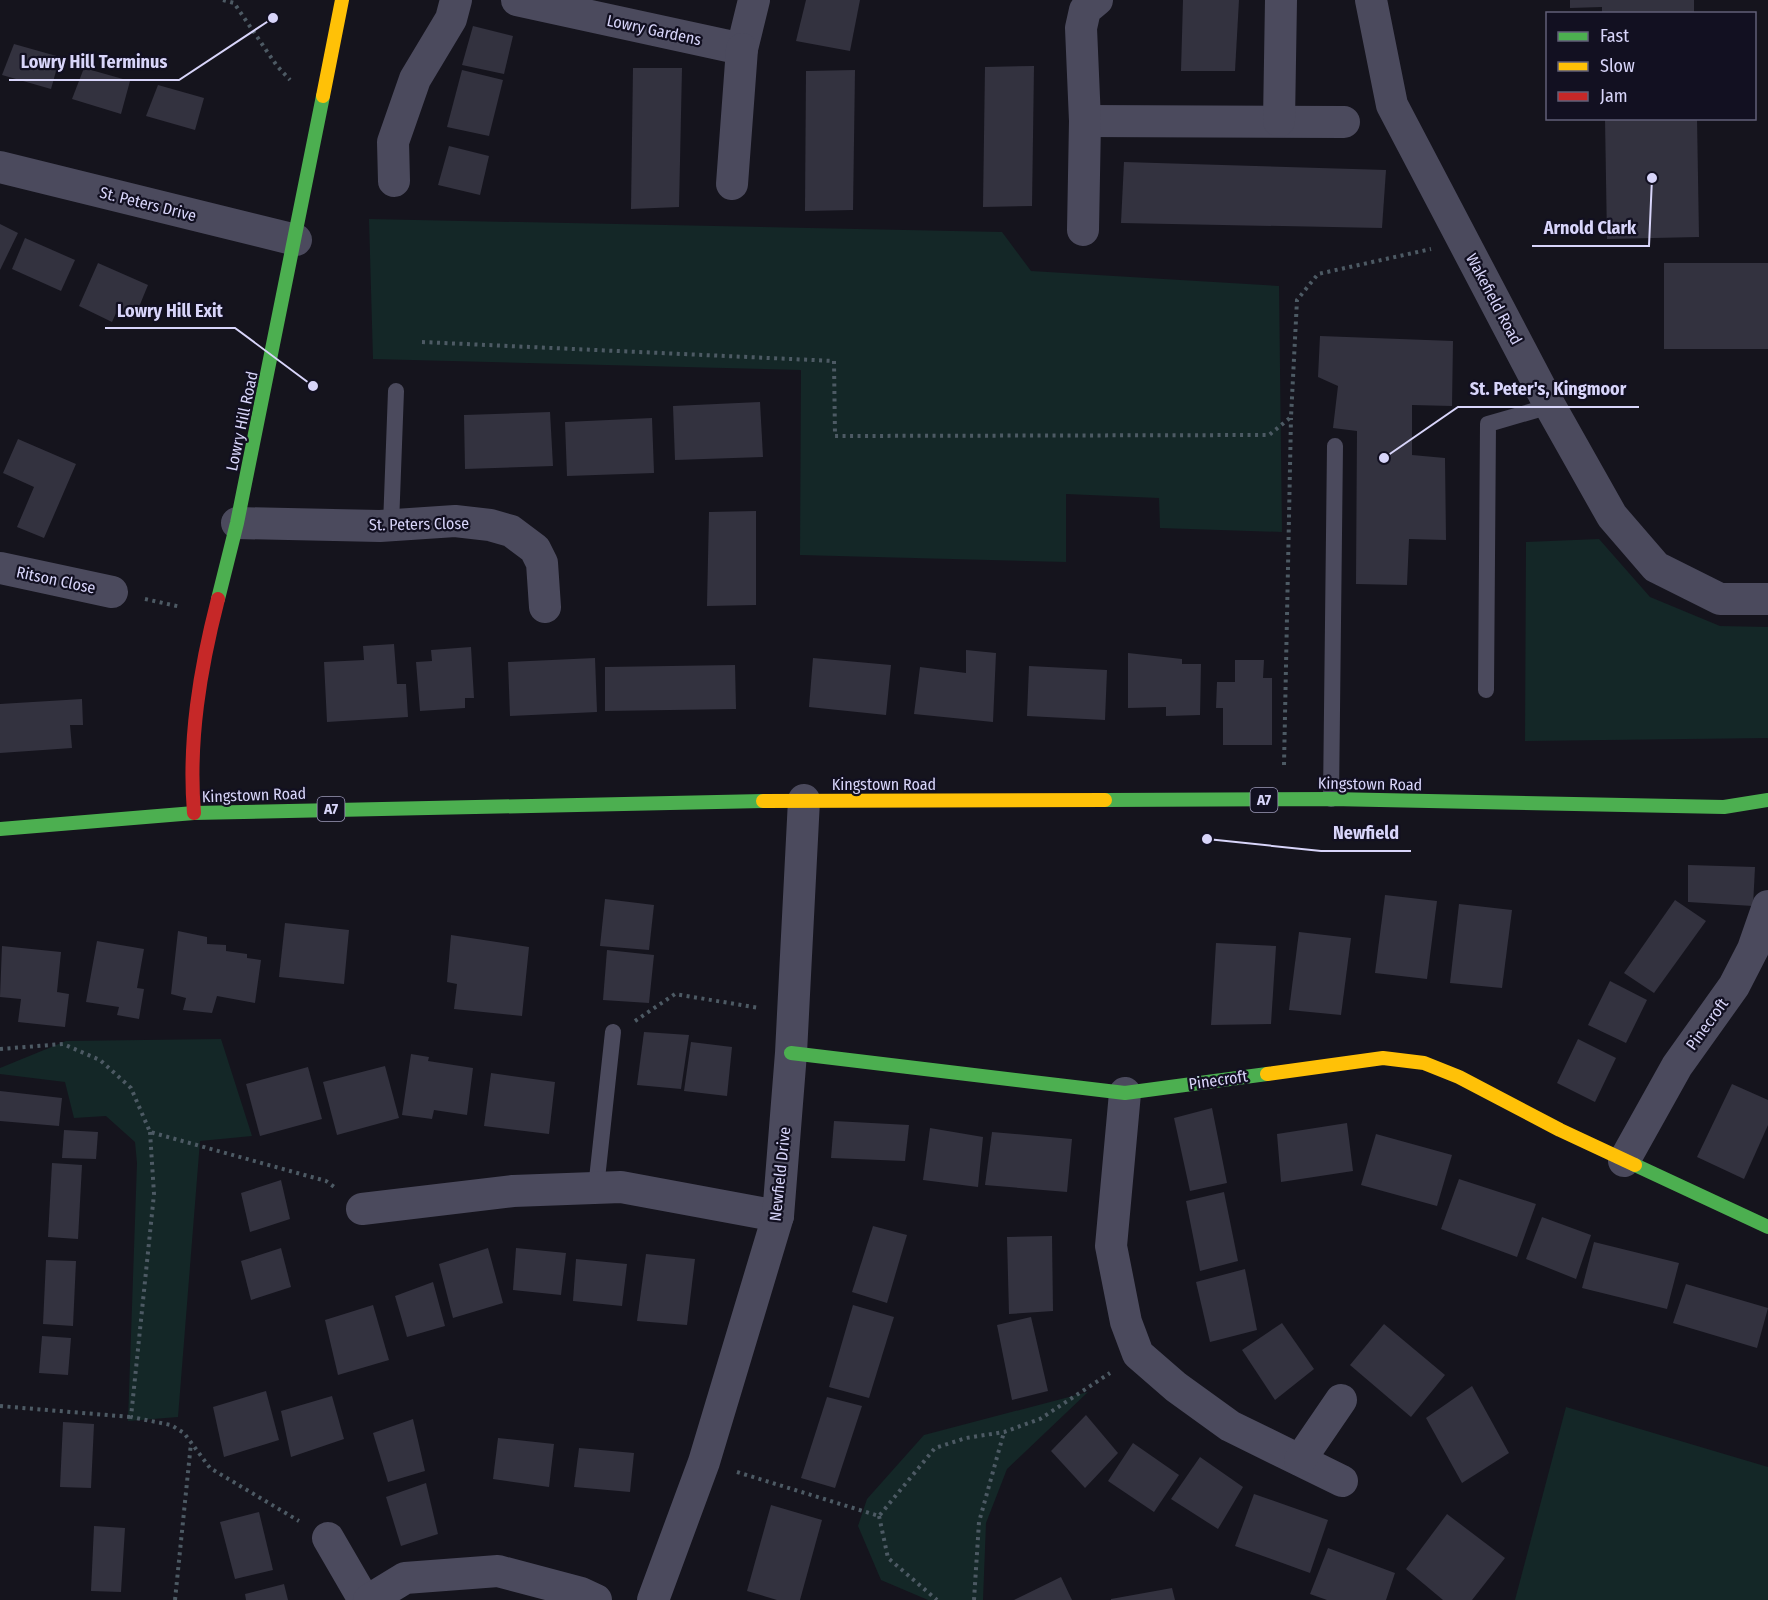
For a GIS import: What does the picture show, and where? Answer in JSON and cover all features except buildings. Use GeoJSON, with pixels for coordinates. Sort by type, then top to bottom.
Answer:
{"type":"FeatureCollection","features":[{"type":"Feature","properties":{"kind":"street","name":"Lowry Hill Road"},"geometry":{"type":"LineString","coordinates":[[194,813],[192,741],[214,614],[237,523],[296,240],[342,0]]}},
{"type":"Feature","properties":{"kind":"street"},"geometry":{"type":"LineString","coordinates":[[394,181],[393,142],[415,79],[451,19],[456,0]]}},
{"type":"Feature","properties":{"kind":"street","name":"Lowry Gardens"},"geometry":{"type":"LineString","coordinates":[[517,0],[742,50]]}},
{"type":"Feature","properties":{"kind":"street"},"geometry":{"type":"LineString","coordinates":[[732,184],[742,50],[754,0]]}},
{"type":"Feature","properties":{"kind":"street"},"geometry":{"type":"LineString","coordinates":[[1083,230],[1085,121],[1081,28],[1085,10],[1096,0]]}},
{"type":"Feature","properties":{"kind":"street"},"geometry":{"type":"LineString","coordinates":[[1279,121],[1281,0]]}},
{"type":"Feature","properties":{"kind":"street","name":"Wakefield Road"},"geometry":{"type":"LineString","coordinates":[[1371,0],[1392,105],[1550,406],[1612,516],[1656,567],[1719,599],[1768,598]]}},
{"type":"Feature","properties":{"kind":"street"},"geometry":{"type":"LineString","coordinates":[[1085,121],[1344,122]]}},
{"type":"Feature","properties":{"kind":"street","name":"St. Peters Drive"},"geometry":{"type":"LineString","coordinates":[[0,167],[296,240]]}},
{"type":"Feature","properties":{"kind":"street","name":"St. Peters Close"},"geometry":{"type":"LineString","coordinates":[[237,523],[391,525],[455,521],[490,525],[511,531],[535,549],[542,562],[545,607]]}},
{"type":"Feature","properties":{"kind":"street","name":"Ritson Close"},"geometry":{"type":"LineString","coordinates":[[0,568],[112,592]]}},
{"type":"Feature","properties":{"kind":"street","name":"Kingstown Road"},"geometry":{"type":"LineString","coordinates":[[0,829],[194,813],[480,805],[804,800],[1331,799],[1724,807],[1768,800]]}},
{"type":"Feature","properties":{"kind":"street","name":"Newfield Drive"},"geometry":{"type":"LineString","coordinates":[[652,1600],[704,1462],[778,1216],[791,1053],[804,800]]}},
{"type":"Feature","properties":{"kind":"street","name":"Pinecroft"},"geometry":{"type":"LineString","coordinates":[[1624,1161],[1677,1066],[1760,952],[1768,906]]}},
{"type":"Feature","properties":{"kind":"street","name":"Pinecroft"},"geometry":{"type":"LineString","coordinates":[[791,1053],[1125,1093],[1383,1058],[1424,1064],[1459,1077],[1560,1130],[1768,1227]]}},
{"type":"Feature","properties":{"kind":"street"},"geometry":{"type":"LineString","coordinates":[[1125,1093],[1112,1246],[1126,1322],[1138,1354],[1176,1387],[1230,1426],[1342,1481]]}},
{"type":"Feature","properties":{"kind":"street"},"geometry":{"type":"LineString","coordinates":[[362,1209],[513,1191],[621,1187],[778,1216]]}},
{"type":"Feature","properties":{"kind":"street"},"geometry":{"type":"LineString","coordinates":[[1300,1460],[1341,1400]]}},
{"type":"Feature","properties":{"kind":"street"},"geometry":{"type":"LineString","coordinates":[[328,1538],[364,1600]]}},
{"type":"Feature","properties":{"kind":"street"},"geometry":{"type":"LineString","coordinates":[[369,1600],[405,1578],[498,1571],[581,1593],[596,1600]]}},
{"type":"Feature","properties":{"kind":"lane"},"geometry":{"type":"LineString","coordinates":[[391,525],[396,392]]}},
{"type":"Feature","properties":{"kind":"lane"},"geometry":{"type":"LineString","coordinates":[[1486,690],[1488,424],[1550,406]]}},
{"type":"Feature","properties":{"kind":"lane"},"geometry":{"type":"LineString","coordinates":[[1331,799],[1335,446]]}},
{"type":"Feature","properties":{"kind":"lane"},"geometry":{"type":"LineString","coordinates":[[596,1188],[613,1032]]}},
{"type":"Feature","properties":{"kind":"path"},"geometry":{"type":"LineString","coordinates":[[223,0],[235,1],[277,66],[321,110]]}},
{"type":"Feature","properties":{"kind":"path"},"geometry":{"type":"LineString","coordinates":[[1284,800],[1291,417],[1297,300],[1318,274],[1464,242]]}},
{"type":"Feature","properties":{"kind":"path"},"geometry":{"type":"LineString","coordinates":[[423,342],[834,361],[835,436],[1269,435],[1291,417]]}},
{"type":"Feature","properties":{"kind":"path"},"geometry":{"type":"LineString","coordinates":[[112,592],[214,614]]}},
{"type":"Feature","properties":{"kind":"path"},"geometry":{"type":"LineString","coordinates":[[613,1032],[632,1024],[675,994],[746,1007],[793,1010]]}},
{"type":"Feature","properties":{"kind":"path"},"geometry":{"type":"LineString","coordinates":[[0,1049],[63,1044],[100,1060],[131,1088],[150,1132],[154,1194],[131,1416]]}},
{"type":"Feature","properties":{"kind":"path"},"geometry":{"type":"LineString","coordinates":[[150,1132],[326,1180],[362,1209]]}},
{"type":"Feature","properties":{"kind":"path"},"geometry":{"type":"LineString","coordinates":[[879,1516],[935,1448],[966,1438],[1004,1432],[1040,1419],[1138,1354]]}},
{"type":"Feature","properties":{"kind":"path"},"geometry":{"type":"LineString","coordinates":[[0,1406],[131,1416],[171,1425],[184,1433],[210,1468],[328,1538]]}},
{"type":"Feature","properties":{"kind":"path"},"geometry":{"type":"LineString","coordinates":[[974,1600],[979,1522],[1004,1432]]}},
{"type":"Feature","properties":{"kind":"path"},"geometry":{"type":"LineString","coordinates":[[175,1600],[191,1443]]}},
{"type":"Feature","properties":{"kind":"path"},"geometry":{"type":"LineString","coordinates":[[704,1462],[879,1516]]}},
{"type":"Feature","properties":{"kind":"path"},"geometry":{"type":"LineString","coordinates":[[879,1516],[888,1558],[937,1600]]}},
{"type":"Feature","properties":{"kind":"green space"},"geometry":{"type":"Polygon","coordinates":[[[369,219],[1002,232],[1031,271],[1279,286],[1282,532],[1160,528],[1159,498],[1066,494],[1066,562],[800,555],[801,370],[373,359],[369,219]]]}},
{"type":"Feature","properties":{"kind":"green space"},"geometry":{"type":"Polygon","coordinates":[[[1599,539],[1650,597],[1720,626],[1768,627],[1768,738],[1525,741],[1526,542],[1599,539]]]}},
{"type":"Feature","properties":{"kind":"green space"},"geometry":{"type":"Polygon","coordinates":[[[221,1039],[252,1136],[200,1141],[178,1417],[128,1421],[137,1163],[135,1142],[106,1116],[74,1118],[65,1082],[0,1074],[0,1068],[66,1041],[221,1039]]]}},
{"type":"Feature","properties":{"kind":"green space"},"geometry":{"type":"Polygon","coordinates":[[[1088,1392],[1007,1469],[986,1523],[983,1600],[928,1600],[881,1580],[858,1526],[867,1499],[924,1435],[1088,1392]]]}},
{"type":"Feature","properties":{"kind":"green space"},"geometry":{"type":"Polygon","coordinates":[[[1566,1407],[1768,1467],[1768,1600],[1515,1600],[1566,1407]]]}},
{"type":"Feature","properties":{"kind":"traffic: fast"},"geometry":{"type":"LineString","coordinates":[[218,599],[237,523],[323,96]]}},
{"type":"Feature","properties":{"kind":"traffic: fast"},"geometry":{"type":"LineString","coordinates":[[1105,800],[1331,799],[1724,807],[1768,800]]}},
{"type":"Feature","properties":{"kind":"traffic: fast"},"geometry":{"type":"LineString","coordinates":[[0,829],[194,813],[763,801]]}},
{"type":"Feature","properties":{"kind":"traffic: fast"},"geometry":{"type":"LineString","coordinates":[[791,1053],[1125,1093],[1267,1074]]}},
{"type":"Feature","properties":{"kind":"traffic: fast"},"geometry":{"type":"LineString","coordinates":[[1635,1165],[1768,1227]]}},
{"type":"Feature","properties":{"kind":"traffic: slow"},"geometry":{"type":"LineString","coordinates":[[323,96],[342,0]]}},
{"type":"Feature","properties":{"kind":"traffic: slow"},"geometry":{"type":"LineString","coordinates":[[763,801],[1105,800]]}},
{"type":"Feature","properties":{"kind":"traffic: slow"},"geometry":{"type":"LineString","coordinates":[[1267,1074],[1383,1058],[1424,1063],[1459,1077],[1560,1130],[1635,1165]]}},
{"type":"Feature","properties":{"kind":"traffic: jam"},"geometry":{"type":"LineString","coordinates":[[194,813],[193,759],[197,705],[218,599]]}},
{"type":"Feature","properties":{"kind":"place","name":"Lowry Hill Terminus"},"geometry":{"type":"Point","coordinates":[273,18]}},
{"type":"Feature","properties":{"kind":"place","name":"Arnold Clark"},"geometry":{"type":"Point","coordinates":[1652,178]}},
{"type":"Feature","properties":{"kind":"place","name":"Lowry Hill Exit"},"geometry":{"type":"Point","coordinates":[313,386]}},
{"type":"Feature","properties":{"kind":"place","name":"St. Peter's, Kingmoor"},"geometry":{"type":"Point","coordinates":[1384,458]}},
{"type":"Feature","properties":{"kind":"place","name":"Newfield"},"geometry":{"type":"Point","coordinates":[1207,839]}}]}
